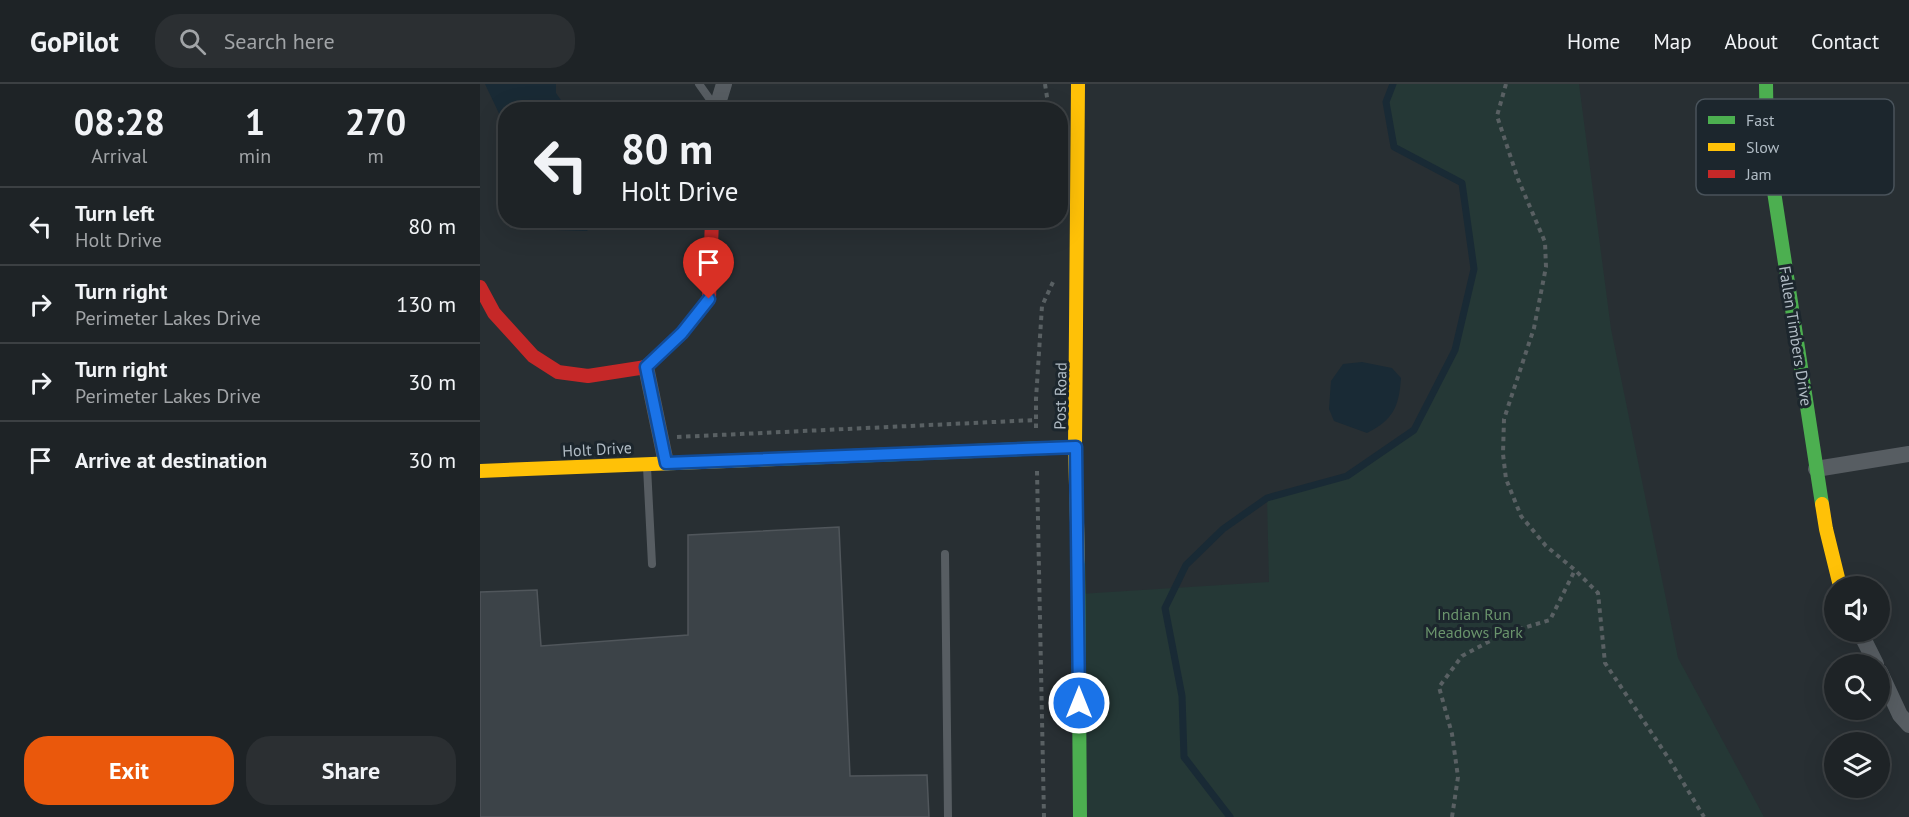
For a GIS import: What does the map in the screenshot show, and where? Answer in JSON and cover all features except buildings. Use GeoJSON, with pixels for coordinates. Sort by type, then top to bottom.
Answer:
{"type":"FeatureCollection","features":[{"type":"Feature","properties":{"kind":"street"},"geometry":{"type":"LineString","coordinates":[[718,102],[724,84]]}},
{"type":"Feature","properties":{"kind":"street","name":"Post Road"},"geometry":{"type":"LineString","coordinates":[[1078,84],[1076,447],[1080,817]]}},
{"type":"Feature","properties":{"kind":"street","name":"Fallen Timbers Drive"},"geometry":{"type":"LineString","coordinates":[[1766,84],[1766,99]]}},
{"type":"Feature","properties":{"kind":"street","name":"Fallen Timbers Drive"},"geometry":{"type":"LineString","coordinates":[[1774,195],[1826,530],[1838,576]]}},
{"type":"Feature","properties":{"kind":"street"},"geometry":{"type":"LineString","coordinates":[[480,287],[494,314],[533,357],[558,372],[588,376],[646,367],[682,333],[709,299],[712,228]]}},
{"type":"Feature","properties":{"kind":"street"},"geometry":{"type":"LineString","coordinates":[[646,367],[666,463]]}},
{"type":"Feature","properties":{"kind":"street","name":"Holt Drive"},"geometry":{"type":"LineString","coordinates":[[480,471],[1076,447]]}},
{"type":"Feature","properties":{"kind":"street"},"geometry":{"type":"LineString","coordinates":[[1816,469],[1909,454]]}},
{"type":"Feature","properties":{"kind":"street"},"geometry":{"type":"LineString","coordinates":[[1890,694],[1900,715],[1909,725]]}},
{"type":"Feature","properties":{"kind":"lane"},"geometry":{"type":"LineString","coordinates":[[699,84],[711,102]]}},
{"type":"Feature","properties":{"kind":"lane"},"geometry":{"type":"LineString","coordinates":[[647,463],[652,564]]}},
{"type":"Feature","properties":{"kind":"lane"},"geometry":{"type":"LineString","coordinates":[[945,554],[948,817]]}},
{"type":"Feature","properties":{"kind":"path"},"geometry":{"type":"LineString","coordinates":[[1045,84],[1047,102]]}},
{"type":"Feature","properties":{"kind":"path"},"geometry":{"type":"LineString","coordinates":[[1506,84],[1497,116],[1518,179],[1545,242],[1546,267],[1534,328],[1504,419],[1503,454],[1506,478],[1521,516],[1546,546],[1598,593],[1605,663],[1669,759],[1704,817]]}},
{"type":"Feature","properties":{"kind":"path"},"geometry":{"type":"LineString","coordinates":[[1044,817],[1036,399],[1042,306],[1057,274]]}},
{"type":"Feature","properties":{"kind":"path"},"geometry":{"type":"LineString","coordinates":[[661,438],[1036,420]]}},
{"type":"Feature","properties":{"kind":"path"},"geometry":{"type":"LineString","coordinates":[[1452,817],[1458,777],[1452,734],[1439,687],[1462,656],[1503,634],[1550,620],[1575,570]]}},
{"type":"Feature","properties":{"kind":"green space","name":"Indian Run Meadows Park"},"geometry":{"type":"Polygon","coordinates":[[[1393,84],[1579,84],[1611,329],[1678,658],[1764,817],[1080,817],[1079,594],[1269,582],[1267,498],[1347,476],[1414,430],[1455,350],[1474,269],[1462,183],[1394,147],[1386,102],[1393,84]]]}},
{"type":"Feature","properties":{"kind":"water"},"geometry":{"type":"Polygon","coordinates":[[[485,84],[556,84],[556,93],[562,102],[498,102],[498,111],[485,84]]]}},
{"type":"Feature","properties":{"kind":"water"},"geometry":{"type":"Polygon","coordinates":[[[555,228],[589,228],[587,231],[556,230],[555,228]]]}},
{"type":"Feature","properties":{"kind":"water"},"geometry":{"type":"Polygon","coordinates":[[[1362,362],[1392,368],[1401,378],[1393,412],[1383,423],[1367,433],[1334,421],[1329,409],[1331,381],[1343,364],[1362,362]]]}},
{"type":"Feature","properties":{"kind":"waterway"},"geometry":{"type":"LineString","coordinates":[[1230,817],[1184,757],[1182,696],[1165,608],[1186,565],[1223,529],[1267,498],[1347,476],[1414,430],[1455,350],[1474,269],[1462,183],[1394,147],[1386,102],[1393,84]]}},
{"type":"Feature","properties":{"kind":"traffic: fast"},"geometry":{"type":"LineString","coordinates":[[1766,84],[1766,99]]}},
{"type":"Feature","properties":{"kind":"traffic: fast"},"geometry":{"type":"LineString","coordinates":[[1775,195],[1822,504]]}},
{"type":"Feature","properties":{"kind":"traffic: fast"},"geometry":{"type":"LineString","coordinates":[[776,459],[1075,447]]}},
{"type":"Feature","properties":{"kind":"traffic: fast"},"geometry":{"type":"LineString","coordinates":[[1078,560],[1080,817]]}},
{"type":"Feature","properties":{"kind":"traffic: slow"},"geometry":{"type":"LineString","coordinates":[[1078,84],[1075,447],[1078,560]]}},
{"type":"Feature","properties":{"kind":"traffic: slow"},"geometry":{"type":"LineString","coordinates":[[480,471],[776,459]]}},
{"type":"Feature","properties":{"kind":"traffic: slow"},"geometry":{"type":"LineString","coordinates":[[1822,504],[1838,576]]}},
{"type":"Feature","properties":{"kind":"traffic: jam"},"geometry":{"type":"LineString","coordinates":[[480,287],[494,313],[533,356],[558,372],[588,376],[646,367],[682,333],[709,299],[712,228]]}},
{"type":"Feature","properties":{"kind":"route"},"geometry":{"type":"LineString","coordinates":[[709,299],[682,333],[646,367],[666,463],[1076,447],[1079,703]]}}]}
